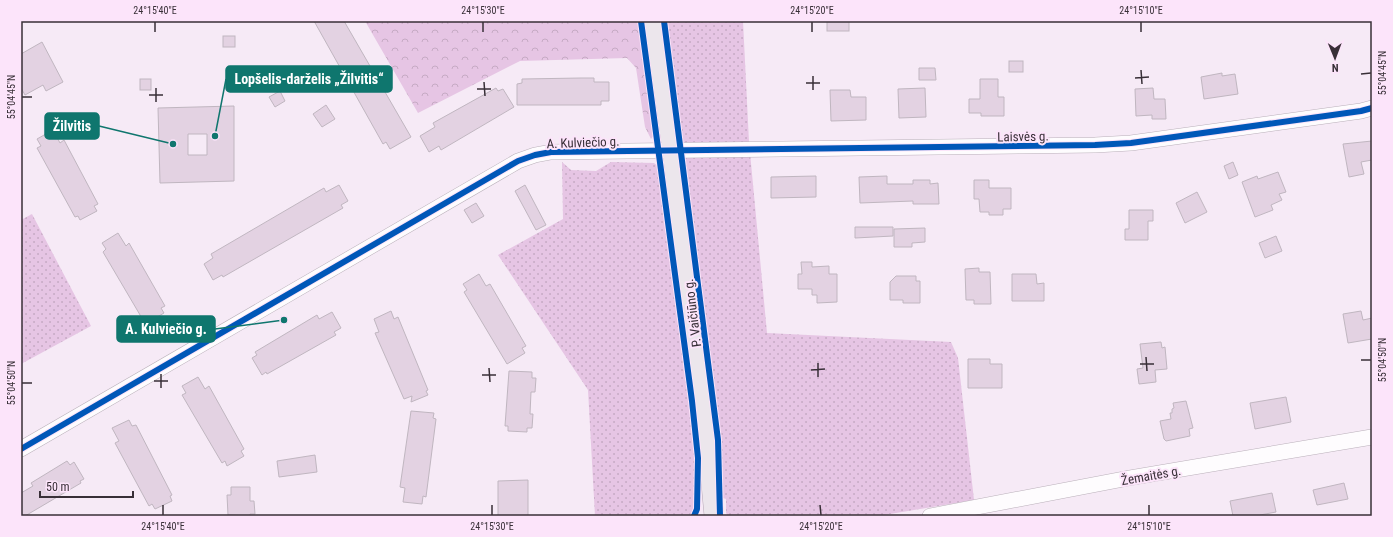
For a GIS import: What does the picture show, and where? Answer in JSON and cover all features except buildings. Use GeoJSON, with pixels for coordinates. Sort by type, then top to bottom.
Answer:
{"type":"FeatureCollection","features":[{"type":"Feature","properties":{"kind":"main road","name":"P. Vaičiūno g."},"geometry":{"type":"LineString","coordinates":[[654,21],[703,399],[714,516]]}},
{"type":"Feature","properties":{"kind":"main road","name":"P. Vaičiūno g."},"geometry":{"type":"LineString","coordinates":[[701,516],[708,462]]}},
{"type":"Feature","properties":{"kind":"street","name":"Laisvės g."},"geometry":{"type":"LineString","coordinates":[[672,151],[1095,145],[1131,143],[1361,111],[1372,108]]}},
{"type":"Feature","properties":{"kind":"street","name":"A. Kulviečio g."},"geometry":{"type":"LineString","coordinates":[[21,449],[518,161],[535,154],[551,152],[672,151]]}},
{"type":"Feature","properties":{"kind":"street","name":"Žemaitės g."},"geometry":{"type":"LineString","coordinates":[[930,516],[1129,478],[1372,437]]}},
{"type":"Feature","properties":{"kind":"green space"},"geometry":{"type":"Polygon","coordinates":[[[365,21],[639,21],[654,135],[651,139],[645,127],[636,68],[627,58],[520,61],[418,113],[365,21]]]}},
{"type":"Feature","properties":{"kind":"green space"},"geometry":{"type":"Polygon","coordinates":[[[667,21],[743,21],[749,142],[767,333],[951,342],[958,358],[974,500],[878,516],[728,516],[726,513],[726,499],[723,498],[721,440],[667,21]]]}},
{"type":"Feature","properties":{"kind":"green space"},"geometry":{"type":"Polygon","coordinates":[[[562,162],[571,170],[596,171],[611,162],[654,163],[660,168],[696,457],[694,511],[691,516],[595,516],[588,390],[498,255],[563,219],[562,162]]]}},
{"type":"Feature","properties":{"kind":"green space"},"geometry":{"type":"Polygon","coordinates":[[[32,214],[91,326],[21,364],[21,220],[32,214]]]}},
{"type":"Feature","properties":{"kind":"cycle path"},"geometry":{"type":"LineString","coordinates":[[641,21],[692,401],[698,458],[697,509],[694,516]]}},
{"type":"Feature","properties":{"kind":"cycle path"},"geometry":{"type":"LineString","coordinates":[[664,21],[718,440],[720,516]]}},
{"type":"Feature","properties":{"kind":"cycle path"},"geometry":{"type":"LineString","coordinates":[[21,449],[518,161],[535,155],[551,152],[1095,145],[1131,143],[1361,111],[1372,108]]}},
{"type":"Feature","properties":{"kind":"place","name":"Lopšelis-darželis „Žilvitis“"},"geometry":{"type":"Point","coordinates":[215,136]}},
{"type":"Feature","properties":{"kind":"place","name":"Žilvitis"},"geometry":{"type":"Point","coordinates":[173,144]}},
{"type":"Feature","properties":{"kind":"place","name":"A. Kulviečio g."},"geometry":{"type":"Point","coordinates":[284,320]}}]}
